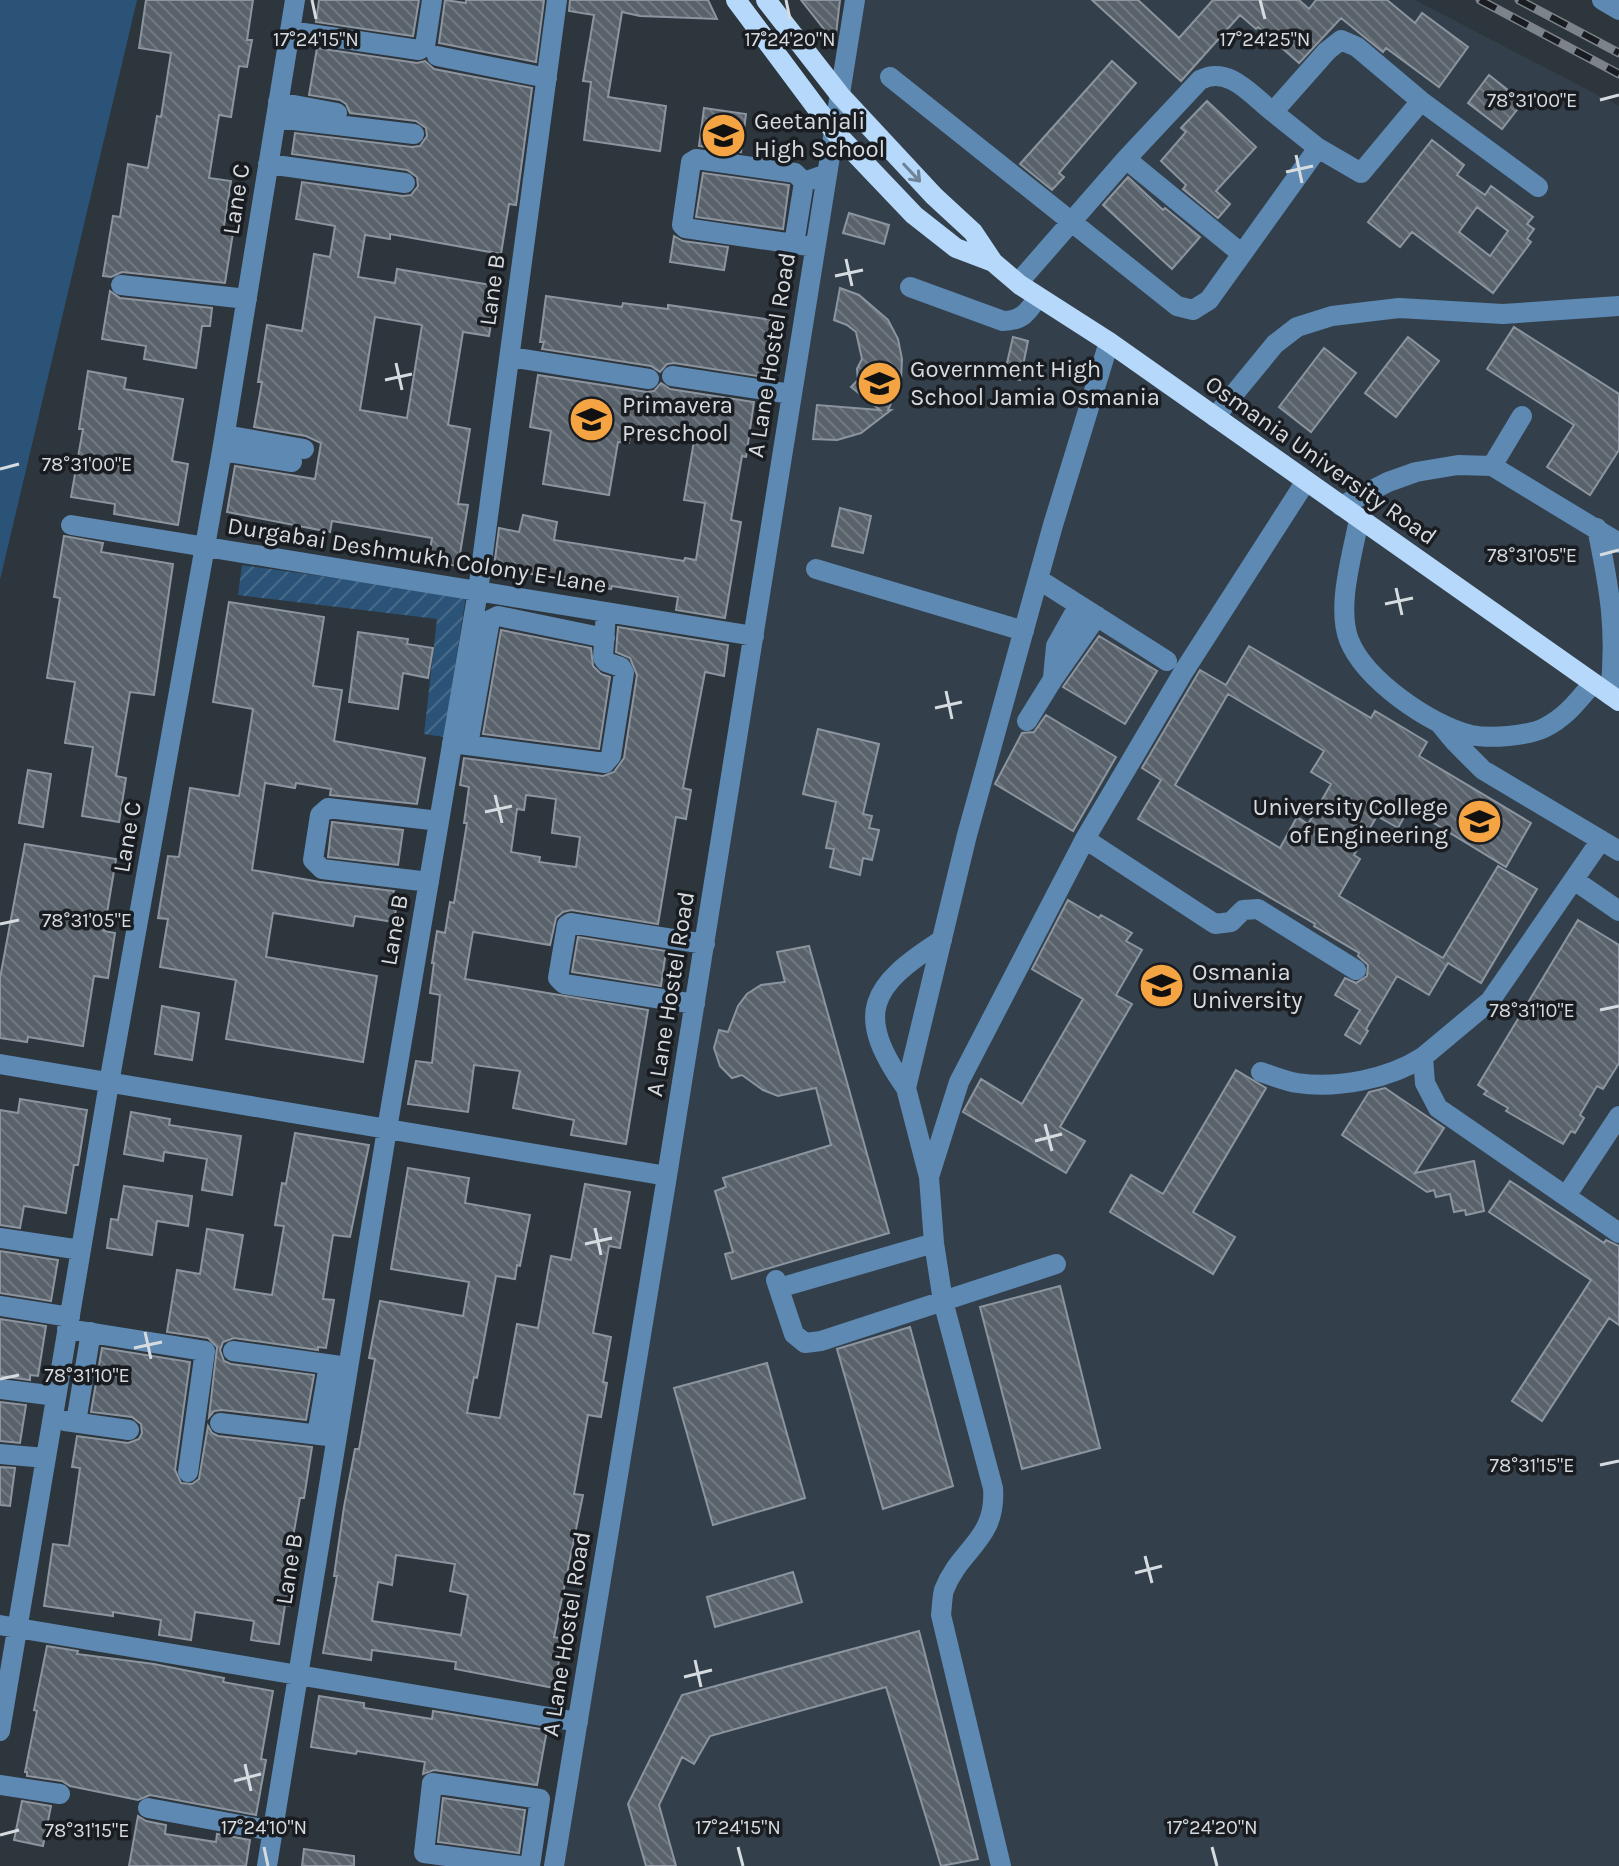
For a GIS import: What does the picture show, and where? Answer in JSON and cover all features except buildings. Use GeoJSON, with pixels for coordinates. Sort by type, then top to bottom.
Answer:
{"type":"FeatureCollection","features":[{"type":"Feature","properties":{"kind":"main road","name":"Osmania University Road"},"geometry":{"type":"LineString","coordinates":[[736,0],[833,130],[914,215],[956,248],[993,262]]}},
{"type":"Feature","properties":{"kind":"main road","name":"Osmania University Road"},"geometry":{"type":"LineString","coordinates":[[766,0],[840,95],[934,196],[973,232],[993,262],[1018,283],[1109,342],[1615,698]]}},
{"type":"Feature","properties":{"kind":"street","name":"Lane C"},"geometry":{"type":"LineString","coordinates":[[0,1731],[8,1626],[45,1458],[206,547],[295,0]]}},
{"type":"Feature","properties":{"kind":"street"},"geometry":{"type":"LineString","coordinates":[[290,31],[419,50],[425,46],[432,0]]}},
{"type":"Feature","properties":{"kind":"street","name":"Lane B"},"geometry":{"type":"LineString","coordinates":[[267,1866],[298,1676],[338,1366],[387,1129],[439,821],[460,744],[557,0]]}},
{"type":"Feature","properties":{"kind":"street","name":"A Lane Hostel Road"},"geometry":{"type":"LineString","coordinates":[[554,1866],[754,636],[791,394],[804,246],[827,174],[855,0]]}},
{"type":"Feature","properties":{"kind":"street"},"geometry":{"type":"LineString","coordinates":[[1602,0],[1619,10]]}},
{"type":"Feature","properties":{"kind":"street"},"geometry":{"type":"LineString","coordinates":[[1273,112],[1327,51],[1341,40],[1357,47],[1421,101],[1538,187]]}},
{"type":"Feature","properties":{"kind":"street"},"geometry":{"type":"LineString","coordinates":[[437,56],[547,78]]}},
{"type":"Feature","properties":{"kind":"street"},"geometry":{"type":"LineString","coordinates":[[1018,283],[1200,80],[1214,75],[1229,77],[1318,148],[1361,173],[1421,101]]}},
{"type":"Feature","properties":{"kind":"street"},"geometry":{"type":"LineString","coordinates":[[890,77],[1177,306],[1185,309],[1202,306],[1318,148]]}},
{"type":"Feature","properties":{"kind":"street"},"geometry":{"type":"LineString","coordinates":[[277,110],[377,119]]}},
{"type":"Feature","properties":{"kind":"street"},"geometry":{"type":"LineString","coordinates":[[277,110],[414,134]]}},
{"type":"Feature","properties":{"kind":"street"},"geometry":{"type":"LineString","coordinates":[[696,159],[795,173],[804,182],[804,246],[685,228],[682,225],[691,162],[696,159]]}},
{"type":"Feature","properties":{"kind":"street"},"geometry":{"type":"LineString","coordinates":[[1126,159],[1242,254]]}},
{"type":"Feature","properties":{"kind":"street"},"geometry":{"type":"LineString","coordinates":[[268,164],[405,183]]}},
{"type":"Feature","properties":{"kind":"street"},"geometry":{"type":"LineString","coordinates":[[804,182],[827,174]]}},
{"type":"Feature","properties":{"kind":"street"},"geometry":{"type":"LineString","coordinates":[[121,285],[247,299]]}},
{"type":"Feature","properties":{"kind":"street"},"geometry":{"type":"LineString","coordinates":[[910,287],[1003,321],[1014,321],[1026,315],[1038,297]]}},
{"type":"Feature","properties":{"kind":"street"},"geometry":{"type":"LineString","coordinates":[[1215,417],[1275,344],[1297,327],[1332,316],[1399,308],[1503,314],[1619,306]]}},
{"type":"Feature","properties":{"kind":"street"},"geometry":{"type":"LineString","coordinates":[[906,1088],[967,835],[1038,579],[1109,342]]}},
{"type":"Feature","properties":{"kind":"street"},"geometry":{"type":"LineString","coordinates":[[510,357],[649,379]]}},
{"type":"Feature","properties":{"kind":"street"},"geometry":{"type":"LineString","coordinates":[[672,376],[791,394]]}},
{"type":"Feature","properties":{"kind":"street"},"geometry":{"type":"LineString","coordinates":[[1492,466],[1522,416]]}},
{"type":"Feature","properties":{"kind":"street"},"geometry":{"type":"LineString","coordinates":[[224,443],[298,456]]}},
{"type":"Feature","properties":{"kind":"street"},"geometry":{"type":"LineString","coordinates":[[1341,506],[1388,482],[1416,472],[1458,465],[1492,466],[1619,543]]}},
{"type":"Feature","properties":{"kind":"street"},"geometry":{"type":"LineString","coordinates":[[929,1177],[959,1082],[1085,839],[1184,671],[1306,481]]}},
{"type":"Feature","properties":{"kind":"street"},"geometry":{"type":"LineString","coordinates":[[1359,519],[1345,597],[1348,637],[1362,664],[1391,692],[1440,724],[1472,735],[1497,737],[1542,730],[1568,713],[1593,683]]}},
{"type":"Feature","properties":{"kind":"street","name":"Durgabai Deshmukh Colony E-Lane"},"geometry":{"type":"LineString","coordinates":[[71,525],[754,636]]}},
{"type":"Feature","properties":{"kind":"street"},"geometry":{"type":"LineString","coordinates":[[1597,528],[1616,629],[1615,698]]}},
{"type":"Feature","properties":{"kind":"street"},"geometry":{"type":"LineString","coordinates":[[816,569],[1024,631]]}},
{"type":"Feature","properties":{"kind":"street"},"geometry":{"type":"LineString","coordinates":[[1038,579],[1167,661]]}},
{"type":"Feature","properties":{"kind":"street"},"geometry":{"type":"LineString","coordinates":[[1053,679],[1054,652],[1058,640],[1079,605]]}},
{"type":"Feature","properties":{"kind":"street"},"geometry":{"type":"LineString","coordinates":[[605,638],[498,616],[490,620],[460,744],[608,761],[624,673],[621,667],[604,661],[605,638],[606,612]]}},
{"type":"Feature","properties":{"kind":"street"},"geometry":{"type":"LineString","coordinates":[[1027,721],[1097,616]]}},
{"type":"Feature","properties":{"kind":"street"},"geometry":{"type":"LineString","coordinates":[[1261,1072],[1300,1084],[1350,1083],[1385,1074],[1423,1057],[1490,1001],[1574,880],[1610,845],[1483,770],[1440,724]]}},
{"type":"Feature","properties":{"kind":"street"},"geometry":{"type":"LineString","coordinates":[[429,882],[322,869],[313,860],[320,815],[328,808],[439,821]]}},
{"type":"Feature","properties":{"kind":"street"},"geometry":{"type":"LineString","coordinates":[[1085,839],[1215,924],[1231,922],[1243,910],[1258,909],[1356,970]]}},
{"type":"Feature","properties":{"kind":"street"},"geometry":{"type":"LineString","coordinates":[[1574,880],[1619,911]]}},
{"type":"Feature","properties":{"kind":"street"},"geometry":{"type":"LineString","coordinates":[[695,1004],[564,984],[558,978],[567,925],[570,923],[705,944]]}},
{"type":"Feature","properties":{"kind":"street"},"geometry":{"type":"LineString","coordinates":[[942,940],[894,974],[881,989],[874,1014],[880,1044],[889,1064],[906,1088],[929,1177],[934,1243],[943,1301],[993,1488],[994,1507],[988,1527],[952,1575],[943,1592],[941,1615],[1001,1866]]}},
{"type":"Feature","properties":{"kind":"street"},"geometry":{"type":"LineString","coordinates":[[1423,1057],[1425,1083],[1438,1108],[1619,1233]]}},
{"type":"Feature","properties":{"kind":"street"},"geometry":{"type":"LineString","coordinates":[[0,1064],[667,1176]]}},
{"type":"Feature","properties":{"kind":"street"},"geometry":{"type":"LineString","coordinates":[[1566,1196],[1619,1116]]}},
{"type":"Feature","properties":{"kind":"street"},"geometry":{"type":"LineString","coordinates":[[0,1238],[81,1250]]}},
{"type":"Feature","properties":{"kind":"street"},"geometry":{"type":"LineString","coordinates":[[934,1243],[778,1284],[794,1334],[805,1343],[821,1341],[1056,1264]]}},
{"type":"Feature","properties":{"kind":"street"},"geometry":{"type":"LineString","coordinates":[[0,1306],[91,1332],[205,1351],[188,1472]]}},
{"type":"Feature","properties":{"kind":"street"},"geometry":{"type":"LineString","coordinates":[[76,1422],[91,1332]]}},
{"type":"Feature","properties":{"kind":"street"},"geometry":{"type":"LineString","coordinates":[[233,1351],[338,1366]]}},
{"type":"Feature","properties":{"kind":"street"},"geometry":{"type":"LineString","coordinates":[[59,1375],[83,1379]]}},
{"type":"Feature","properties":{"kind":"street"},"geometry":{"type":"LineString","coordinates":[[0,1389],[56,1396]]}},
{"type":"Feature","properties":{"kind":"street"},"geometry":{"type":"LineString","coordinates":[[52,1419],[129,1430]]}},
{"type":"Feature","properties":{"kind":"street"},"geometry":{"type":"LineString","coordinates":[[220,1423],[327,1436]]}},
{"type":"Feature","properties":{"kind":"street"},"geometry":{"type":"LineString","coordinates":[[0,1454],[45,1458]]}},
{"type":"Feature","properties":{"kind":"street"},"geometry":{"type":"LineString","coordinates":[[8,1626],[578,1722]]}},
{"type":"Feature","properties":{"kind":"street"},"geometry":{"type":"LineString","coordinates":[[521,1866],[424,1853],[432,1783],[540,1799],[530,1866]]}},
{"type":"Feature","properties":{"kind":"street"},"geometry":{"type":"LineString","coordinates":[[0,1785],[60,1794]]}},
{"type":"Feature","properties":{"kind":"street"},"geometry":{"type":"LineString","coordinates":[[148,1808],[273,1831]]}},
{"type":"Feature","properties":{"kind":"shaded area"},"geometry":{"type":"Polygon","coordinates":[[[0,0],[137,0],[0,580],[0,0]]]}},
{"type":"Feature","properties":{"kind":"shaded area","name":"Osmania University"},"geometry":{"type":"Polygon","coordinates":[[[863,0],[1415,0],[1619,106],[1619,1866],[559,1866],[863,0]]]}},
{"type":"Feature","properties":{"kind":"shaded area"},"geometry":{"type":"Polygon","coordinates":[[[242,565],[466,596],[444,737],[424,734],[437,619],[238,595],[242,565]]]}},
{"type":"Feature","properties":{"kind":"railway"},"geometry":{"type":"LineString","coordinates":[[1480,0],[1619,74]]}},
{"type":"Feature","properties":{"kind":"railway"},"geometry":{"type":"LineString","coordinates":[[1519,0],[1619,53]]}},
{"type":"Feature","properties":{"kind":"place","name":"Geetanjali High School"},"geometry":{"type":"Point","coordinates":[723,135]}},
{"type":"Feature","properties":{"kind":"place","name":"Government High School Jamia Osmania"},"geometry":{"type":"Point","coordinates":[879,383]}},
{"type":"Feature","properties":{"kind":"place","name":"Primavera Preschool"},"geometry":{"type":"Point","coordinates":[591,419]}},
{"type":"Feature","properties":{"kind":"place","name":"University College of Engineering"},"geometry":{"type":"Point","coordinates":[1479,821]}},
{"type":"Feature","properties":{"kind":"place","name":"Osmania University"},"geometry":{"type":"Point","coordinates":[1161,986]}}]}
